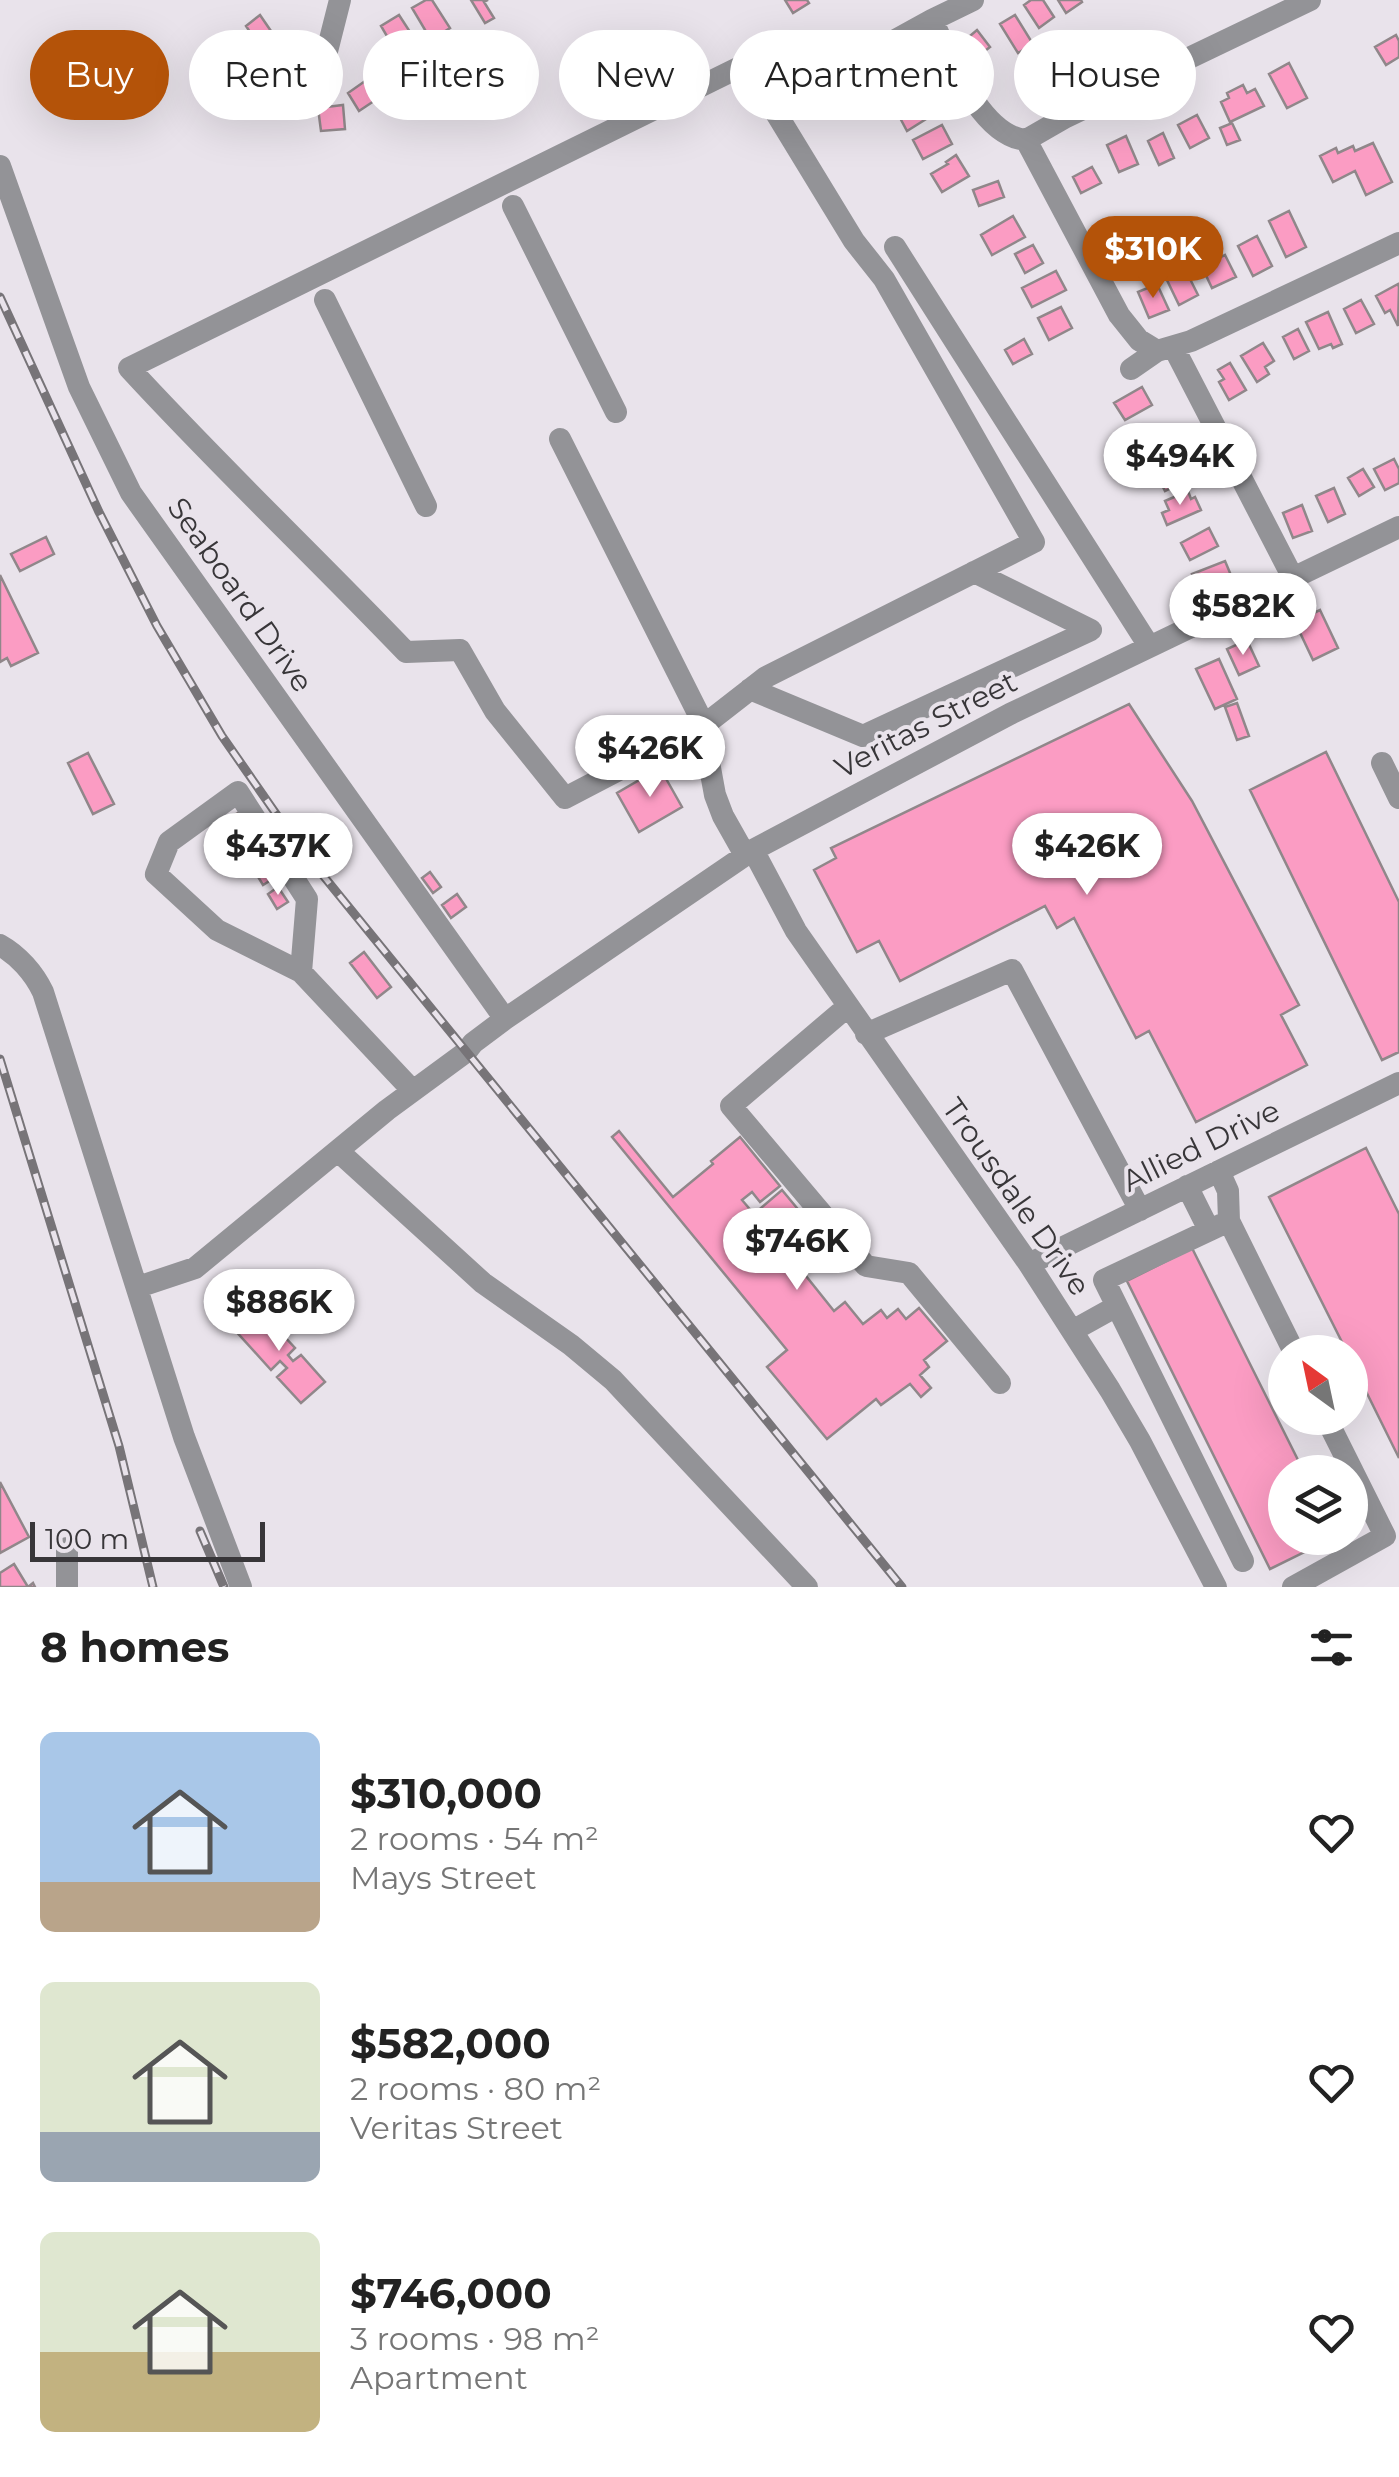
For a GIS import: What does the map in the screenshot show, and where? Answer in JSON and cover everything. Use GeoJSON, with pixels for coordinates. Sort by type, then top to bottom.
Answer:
{"type":"FeatureCollection","features":[{"type":"Feature","properties":{"kind":"street"},"geometry":{"type":"LineString","coordinates":[[332,30],[340,0]]}},
{"type":"Feature","properties":{"kind":"street"},"geometry":{"type":"LineString","coordinates":[[914,30],[973,0]]}},
{"type":"Feature","properties":{"kind":"street"},"geometry":{"type":"LineString","coordinates":[[932,20],[980,109],[1007,136],[1026,140],[1066,116],[1310,0]]}},
{"type":"Feature","properties":{"kind":"street"},"geometry":{"type":"LineString","coordinates":[[746,64],[854,241],[884,279],[1034,542],[974,572],[778,671],[703,726],[565,798],[494,712],[460,650],[406,652],[129,368],[746,64]]}},
{"type":"Feature","properties":{"kind":"street"},"geometry":{"type":"LineString","coordinates":[[1026,140],[1119,315],[1140,340],[1166,350],[1292,576]]}},
{"type":"Feature","properties":{"kind":"street","name":"Seaboard Drive"},"geometry":{"type":"LineString","coordinates":[[0,166],[79,388],[131,493],[505,1019]]}},
{"type":"Feature","properties":{"kind":"street"},"geometry":{"type":"LineString","coordinates":[[513,206],[616,412]]}},
{"type":"Feature","properties":{"kind":"street"},"geometry":{"type":"LineString","coordinates":[[1130,369],[1399,242]]}},
{"type":"Feature","properties":{"kind":"street"},"geometry":{"type":"LineString","coordinates":[[895,247],[1149,646]]}},
{"type":"Feature","properties":{"kind":"street"},"geometry":{"type":"LineString","coordinates":[[325,300],[426,506]]}},
{"type":"Feature","properties":{"kind":"street","name":"Trousdale Drive"},"geometry":{"type":"LineString","coordinates":[[560,439],[703,726],[715,795],[723,816],[796,931],[1029,1264],[1126,1414],[1216,1587]]}},
{"type":"Feature","properties":{"kind":"street","name":"Veritas Street"},"geometry":{"type":"LineString","coordinates":[[138,1287],[195,1268],[505,1019],[749,852],[1010,714],[1399,526]]}},
{"type":"Feature","properties":{"kind":"street"},"geometry":{"type":"LineString","coordinates":[[750,689],[863,736],[1092,630],[974,572]]}},
{"type":"Feature","properties":{"kind":"street"},"geometry":{"type":"LineString","coordinates":[[1382,762],[1399,798]]}},
{"type":"Feature","properties":{"kind":"street"},"geometry":{"type":"LineString","coordinates":[[300,972],[307,899],[238,792],[169,842],[156,874],[217,930],[300,972],[413,1091]]}},
{"type":"Feature","properties":{"kind":"street"},"geometry":{"type":"LineString","coordinates":[[0,944],[27,966],[43,992],[184,1438],[241,1587]]}},
{"type":"Feature","properties":{"kind":"street"},"geometry":{"type":"LineString","coordinates":[[866,1034],[1012,970],[1140,1210]]}},
{"type":"Feature","properties":{"kind":"street"},"geometry":{"type":"LineString","coordinates":[[848,1007],[731,1106],[866,1266],[909,1273],[1000,1383]]}},
{"type":"Feature","properties":{"kind":"street","name":"Allied Drive"},"geometry":{"type":"LineString","coordinates":[[1029,1264],[1398,1086]]}},
{"type":"Feature","properties":{"kind":"street"},"geometry":{"type":"LineString","coordinates":[[338,1151],[482,1282],[572,1344],[613,1380],[807,1587]]}},
{"type":"Feature","properties":{"kind":"street"},"geometry":{"type":"LineString","coordinates":[[1220,1171],[1228,1191],[1219,1225],[1104,1280],[1243,1561]]}},
{"type":"Feature","properties":{"kind":"street"},"geometry":{"type":"LineString","coordinates":[[1187,1186],[1219,1225],[1284,1335]]}},
{"type":"Feature","properties":{"kind":"street"},"geometry":{"type":"LineString","coordinates":[[1072,1331],[1118,1306]]}},
{"type":"Feature","properties":{"kind":"street"},"geometry":{"type":"LineString","coordinates":[[1293,1587],[1385,1536],[1334,1435]]}},
{"type":"Feature","properties":{"kind":"street"},"geometry":{"type":"LineString","coordinates":[[67,1548],[67,1587]]}},
{"type":"Feature","properties":{"kind":"building"},"geometry":{"type":"Polygon","coordinates":[[[432,0],[450,28],[425,30],[412,8],[432,0]]]}},
{"type":"Feature","properties":{"kind":"building"},"geometry":{"type":"Polygon","coordinates":[[[471,0],[488,0],[484,2],[494,18],[485,23],[471,0]]]}},
{"type":"Feature","properties":{"kind":"building"},"geometry":{"type":"Polygon","coordinates":[[[785,0],[807,0],[809,3],[793,13],[785,0]]]}},
{"type":"Feature","properties":{"kind":"building"},"geometry":{"type":"Polygon","coordinates":[[[1031,0],[1043,0],[1054,17],[1039,28],[1024,5],[1031,0]]]}},
{"type":"Feature","properties":{"kind":"building"},"geometry":{"type":"Polygon","coordinates":[[[1058,0],[1081,0],[1082,2],[1066,13],[1058,0]]]}},
{"type":"Feature","properties":{"kind":"building"},"geometry":{"type":"Polygon","coordinates":[[[260,15],[270,30],[249,30],[246,26],[260,15]]]}},
{"type":"Feature","properties":{"kind":"building"},"geometry":{"type":"Polygon","coordinates":[[[399,15],[409,30],[383,30],[381,26],[399,15]]]}},
{"type":"Feature","properties":{"kind":"building"},"geometry":{"type":"Polygon","coordinates":[[[1015,15],[1024,30],[1014,30],[1014,47],[1000,24],[1015,15]]]}},
{"type":"Feature","properties":{"kind":"building"},"geometry":{"type":"Polygon","coordinates":[[[1396,35],[1399,57],[1386,65],[1375,47],[1396,35]]]}},
{"type":"Feature","properties":{"kind":"building"},"geometry":{"type":"Polygon","coordinates":[[[1289,63],[1307,98],[1287,108],[1269,74],[1289,63]]]}},
{"type":"Feature","properties":{"kind":"building"},"geometry":{"type":"Polygon","coordinates":[[[363,82],[363,108],[359,111],[348,93],[363,82]]]}},
{"type":"Feature","properties":{"kind":"building"},"geometry":{"type":"Polygon","coordinates":[[[1243,85],[1247,93],[1255,89],[1264,106],[1230,122],[1221,102],[1229,98],[1227,93],[1243,85]]]}},
{"type":"Feature","properties":{"kind":"building"},"geometry":{"type":"Polygon","coordinates":[[[343,105],[345,129],[321,131],[320,120],[343,120],[343,105]]]}},
{"type":"Feature","properties":{"kind":"building"},"geometry":{"type":"Polygon","coordinates":[[[1196,116],[1209,138],[1190,148],[1178,125],[1196,120],[1196,116]]]}},
{"type":"Feature","properties":{"kind":"building"},"geometry":{"type":"Polygon","coordinates":[[[901,120],[924,120],[907,131],[901,120]]]}},
{"type":"Feature","properties":{"kind":"building"},"geometry":{"type":"Polygon","coordinates":[[[1232,123],[1240,140],[1227,145],[1220,128],[1232,123]]]}},
{"type":"Feature","properties":{"kind":"building"},"geometry":{"type":"Polygon","coordinates":[[[942,125],[952,144],[923,159],[913,140],[942,125]]]}},
{"type":"Feature","properties":{"kind":"building"},"geometry":{"type":"Polygon","coordinates":[[[1163,133],[1174,158],[1159,165],[1148,141],[1163,133]]]}},
{"type":"Feature","properties":{"kind":"building"},"geometry":{"type":"Polygon","coordinates":[[[1126,136],[1138,164],[1119,172],[1107,145],[1126,136]]]}},
{"type":"Feature","properties":{"kind":"building"},"geometry":{"type":"Polygon","coordinates":[[[1373,143],[1392,182],[1366,195],[1355,171],[1333,182],[1320,156],[1336,148],[1338,153],[1353,146],[1355,151],[1373,143]]]}},
{"type":"Feature","properties":{"kind":"building"},"geometry":{"type":"Polygon","coordinates":[[[956,155],[969,176],[942,192],[931,174],[956,155]]]}},
{"type":"Feature","properties":{"kind":"building"},"geometry":{"type":"Polygon","coordinates":[[[1092,167],[1101,183],[1081,193],[1073,177],[1092,167]]]}},
{"type":"Feature","properties":{"kind":"building"},"geometry":{"type":"Polygon","coordinates":[[[998,181],[1004,197],[979,206],[973,190],[998,181]]]}},
{"type":"Feature","properties":{"kind":"building"},"geometry":{"type":"Polygon","coordinates":[[[1289,211],[1306,247],[1286,257],[1269,221],[1289,211]]]}},
{"type":"Feature","properties":{"kind":"building"},"geometry":{"type":"Polygon","coordinates":[[[1013,216],[1025,237],[992,255],[981,235],[1013,216]]]}},
{"type":"Feature","properties":{"kind":"building"},"geometry":{"type":"Polygon","coordinates":[[[1257,236],[1272,266],[1253,276],[1238,246],[1257,236]]]}},
{"type":"Feature","properties":{"kind":"building"},"geometry":{"type":"Polygon","coordinates":[[[1033,245],[1043,263],[1025,273],[1015,254],[1033,245]]]}},
{"type":"Feature","properties":{"kind":"building"},"geometry":{"type":"Polygon","coordinates":[[[1225,255],[1236,277],[1212,288],[1202,267],[1225,255]]]}},
{"type":"Feature","properties":{"kind":"building"},"geometry":{"type":"Polygon","coordinates":[[[1185,269],[1198,295],[1179,305],[1166,278],[1185,269]]]}},
{"type":"Feature","properties":{"kind":"building"},"geometry":{"type":"Polygon","coordinates":[[[1056,271],[1066,290],[1032,307],[1022,288],[1056,271]]]}},
{"type":"Feature","properties":{"kind":"building"},"geometry":{"type":"Polygon","coordinates":[[[1157,284],[1169,310],[1149,318],[1138,292],[1157,284]]]}},
{"type":"Feature","properties":{"kind":"building"},"geometry":{"type":"Polygon","coordinates":[[[1398,284],[1398,326],[1390,310],[1385,313],[1376,296],[1398,284]]]}},
{"type":"Feature","properties":{"kind":"building"},"geometry":{"type":"Polygon","coordinates":[[[1361,300],[1374,324],[1356,333],[1344,309],[1361,300]]]}},
{"type":"Feature","properties":{"kind":"building"},"geometry":{"type":"Polygon","coordinates":[[[1061,307],[1072,328],[1049,340],[1038,318],[1061,307]]]}},
{"type":"Feature","properties":{"kind":"building"},"geometry":{"type":"Polygon","coordinates":[[[1328,312],[1342,344],[1319,349],[1306,322],[1328,312]]]}},
{"type":"Feature","properties":{"kind":"building"},"geometry":{"type":"Polygon","coordinates":[[[1298,329],[1309,351],[1294,359],[1283,337],[1298,329]]]}},
{"type":"Feature","properties":{"kind":"building"},"geometry":{"type":"Polygon","coordinates":[[[1024,339],[1032,354],[1013,364],[1005,350],[1024,339]]]}},
{"type":"Feature","properties":{"kind":"building"},"geometry":{"type":"Polygon","coordinates":[[[1263,343],[1274,361],[1265,367],[1269,374],[1257,382],[1241,356],[1263,343]]]}},
{"type":"Feature","properties":{"kind":"building"},"geometry":{"type":"Polygon","coordinates":[[[1230,363],[1246,390],[1229,400],[1219,382],[1224,379],[1218,370],[1230,363]]]}},
{"type":"Feature","properties":{"kind":"building"},"geometry":{"type":"Polygon","coordinates":[[[1142,387],[1152,405],[1125,420],[1114,403],[1142,387]]]}},
{"type":"Feature","properties":{"kind":"building"},"geometry":{"type":"Polygon","coordinates":[[[1174,454],[1187,480],[1165,491],[1152,465],[1174,454]]]}},
{"type":"Feature","properties":{"kind":"building"},"geometry":{"type":"Polygon","coordinates":[[[1394,459],[1399,483],[1385,490],[1374,469],[1394,459]]]}},
{"type":"Feature","properties":{"kind":"building"},"geometry":{"type":"Polygon","coordinates":[[[1363,469],[1374,487],[1359,496],[1348,478],[1363,469]]]}},
{"type":"Feature","properties":{"kind":"building"},"geometry":{"type":"Polygon","coordinates":[[[1334,488],[1345,514],[1328,522],[1316,496],[1334,488]]]}},
{"type":"Feature","properties":{"kind":"building"},"geometry":{"type":"Polygon","coordinates":[[[1188,491],[1201,510],[1167,525],[1162,513],[1169,510],[1165,501],[1188,491]]]}},
{"type":"Feature","properties":{"kind":"building"},"geometry":{"type":"Polygon","coordinates":[[[1302,505],[1312,531],[1293,538],[1283,513],[1302,505]]]}},
{"type":"Feature","properties":{"kind":"building"},"geometry":{"type":"Polygon","coordinates":[[[1209,528],[1218,546],[1190,560],[1181,543],[1209,528]]]}},
{"type":"Feature","properties":{"kind":"building"},"geometry":{"type":"Polygon","coordinates":[[[46,537],[54,554],[20,571],[11,554],[46,537]]]}},
{"type":"Feature","properties":{"kind":"building"},"geometry":{"type":"Polygon","coordinates":[[[1225,561],[1233,580],[1200,593],[1192,574],[1225,561]]]}},
{"type":"Feature","properties":{"kind":"building"},"geometry":{"type":"Polygon","coordinates":[[[0,575],[38,653],[11,666],[7,658],[0,662],[0,575]]]}},
{"type":"Feature","properties":{"kind":"building"},"geometry":{"type":"Polygon","coordinates":[[[1320,610],[1338,648],[1313,660],[1295,622],[1320,610]]]}},
{"type":"Feature","properties":{"kind":"building"},"geometry":{"type":"Polygon","coordinates":[[[1247,640],[1259,666],[1239,675],[1227,649],[1247,640]]]}},
{"type":"Feature","properties":{"kind":"building"},"geometry":{"type":"Polygon","coordinates":[[[1219,659],[1237,699],[1215,709],[1196,669],[1219,659]]]}},
{"type":"Feature","properties":{"kind":"building"},"geometry":{"type":"Polygon","coordinates":[[[1237,703],[1249,736],[1237,740],[1225,707],[1237,703]]]}},
{"type":"Feature","properties":{"kind":"building"},"geometry":{"type":"Polygon","coordinates":[[[1129,704],[1192,801],[1299,1005],[1281,1015],[1307,1065],[1196,1122],[1149,1031],[1136,1038],[1074,918],[1057,928],[1045,906],[900,981],[879,941],[857,952],[814,870],[836,858],[831,848],[1129,704]]]}},
{"type":"Feature","properties":{"kind":"building"},"geometry":{"type":"Polygon","coordinates":[[[1326,752],[1399,902],[1399,1052],[1382,1060],[1250,790],[1326,752]]]}},
{"type":"Feature","properties":{"kind":"building"},"geometry":{"type":"Polygon","coordinates":[[[88,753],[114,804],[93,814],[68,763],[88,753]]]}},
{"type":"Feature","properties":{"kind":"building"},"geometry":{"type":"Polygon","coordinates":[[[660,768],[682,807],[639,832],[617,793],[660,768]]]}},
{"type":"Feature","properties":{"kind":"building"},"geometry":{"type":"Polygon","coordinates":[[[238,813],[250,835],[230,844],[223,831],[229,827],[225,820],[238,813]]]}},
{"type":"Feature","properties":{"kind":"building"},"geometry":{"type":"Polygon","coordinates":[[[257,851],[274,878],[263,885],[246,857],[257,851]]]}},
{"type":"Feature","properties":{"kind":"building"},"geometry":{"type":"Polygon","coordinates":[[[430,872],[441,887],[433,893],[422,878],[430,872]]]}},
{"type":"Feature","properties":{"kind":"building"},"geometry":{"type":"Polygon","coordinates":[[[278,887],[288,902],[277,909],[268,894],[278,887]]]}},
{"type":"Feature","properties":{"kind":"building"},"geometry":{"type":"Polygon","coordinates":[[[457,894],[466,907],[451,918],[442,905],[457,894]]]}},
{"type":"Feature","properties":{"kind":"building"},"geometry":{"type":"Polygon","coordinates":[[[364,952],[391,987],[377,998],[350,963],[364,952]]]}},
{"type":"Feature","properties":{"kind":"building"},"geometry":{"type":"Polygon","coordinates":[[[619,1131],[673,1197],[740,1137],[780,1186],[760,1202],[752,1192],[742,1200],[754,1214],[782,1190],[826,1243],[798,1266],[834,1311],[845,1302],[863,1324],[881,1310],[887,1318],[898,1309],[906,1319],[919,1308],[947,1341],[924,1360],[929,1367],[920,1375],[931,1388],[921,1397],[910,1384],[881,1405],[876,1399],[827,1439],[767,1367],[787,1350],[612,1137],[619,1131]]]}},
{"type":"Feature","properties":{"kind":"building"},"geometry":{"type":"Polygon","coordinates":[[[1366,1148],[1399,1214],[1399,1458],[1368,1395],[1368,1335],[1338,1335],[1269,1197],[1366,1148]]]}},
{"type":"Feature","properties":{"kind":"building"},"geometry":{"type":"Polygon","coordinates":[[[1192,1248],[1268,1400],[1268,1435],[1286,1435],[1296,1455],[1268,1455],[1268,1555],[1298,1555],[1270,1569],[1127,1281],[1192,1248]]]}},
{"type":"Feature","properties":{"kind":"building"},"geometry":{"type":"Polygon","coordinates":[[[257,1307],[295,1348],[288,1355],[293,1361],[301,1355],[325,1382],[301,1403],[277,1377],[287,1368],[280,1361],[271,1370],[233,1328],[257,1307]]]}},
{"type":"Feature","properties":{"kind":"building"},"geometry":{"type":"Polygon","coordinates":[[[0,1482],[29,1537],[0,1553],[0,1482]]]}},
{"type":"Feature","properties":{"kind":"building"},"geometry":{"type":"Polygon","coordinates":[[[14,1564],[28,1587],[0,1587],[0,1573],[14,1564]]]}},
{"type":"Feature","properties":{"kind":"railway"},"geometry":{"type":"LineString","coordinates":[[0,297],[99,512],[157,626],[222,736],[295,841],[902,1587]]}},
{"type":"Feature","properties":{"kind":"railway"},"geometry":{"type":"LineString","coordinates":[[0,1059],[119,1446],[153,1587]]}},
{"type":"Feature","properties":{"kind":"railway"},"geometry":{"type":"LineString","coordinates":[[200,1531],[224,1587]]}}]}
